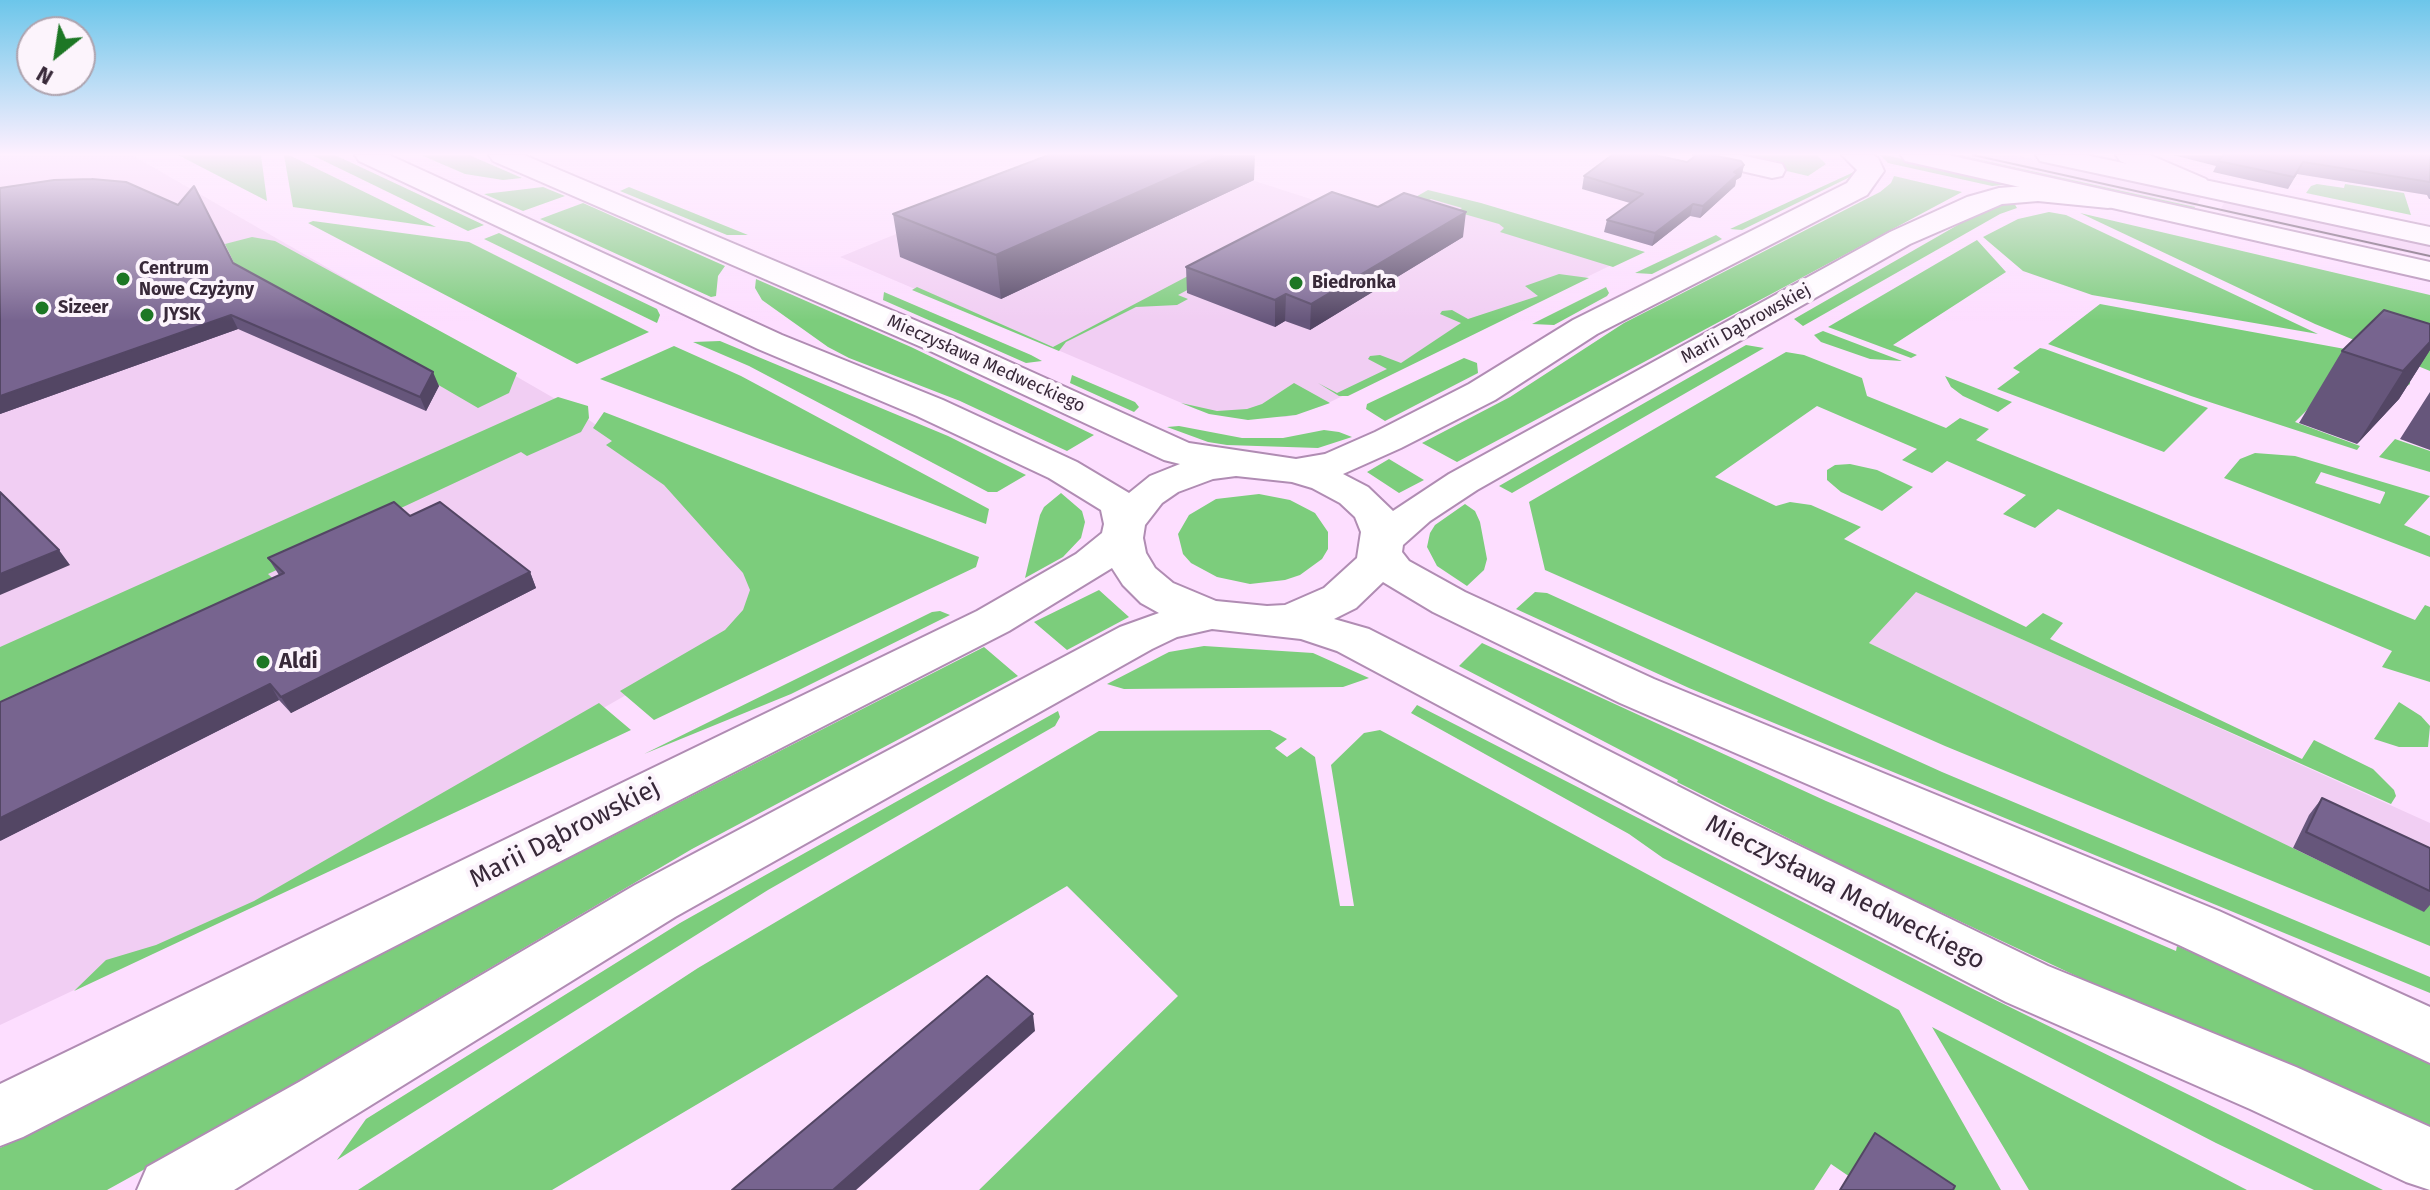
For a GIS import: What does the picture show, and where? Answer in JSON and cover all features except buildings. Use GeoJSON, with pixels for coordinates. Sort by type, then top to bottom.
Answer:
{"type":"FeatureCollection","features":[{"type":"Feature","properties":{"kind":"street"},"geometry":{"type":"LineString","coordinates":[[488,211],[770,342],[930,408],[1063,470],[1116,502],[1123,513],[1130,563],[1147,585],[1175,603],[1240,618]]}},
{"type":"Feature","properties":{"kind":"street","name":"Mieczysława Medweckiego"},"geometry":{"type":"LineString","coordinates":[[615,211],[738,280],[938,342],[1178,452],[1236,464]]}},
{"type":"Feature","properties":{"kind":"street"},"geometry":{"type":"LineString","coordinates":[[1296,471],[1335,464],[1388,440],[1482,392],[1612,313],[1814,211]]}},
{"type":"Feature","properties":{"kind":"street","name":"Marii Dąbrowskiej"},"geometry":{"type":"LineString","coordinates":[[1382,548],[1416,512],[1463,482],[1900,238],[1960,211]]}},
{"type":"Feature","properties":{"kind":"street"},"geometry":{"type":"LineString","coordinates":[[2163,211],[2430,271]]}},
{"type":"Feature","properties":{"kind":"street"},"geometry":{"type":"LineString","coordinates":[[2313,211],[2430,236]]}},
{"type":"Feature","properties":{"kind":"street"},"geometry":{"type":"LineString","coordinates":[[738,280],[770,342]]}},
{"type":"Feature","properties":{"kind":"street"},"geometry":{"type":"LineString","coordinates":[[1124,531],[1148,495],[1164,484],[1205,468],[1236,464],[1296,471],[1326,480],[1354,495],[1373,512],[1382,548],[1394,570],[1449,602],[1637,691],[1805,765],[2199,928],[2430,1036]]}},
{"type":"Feature","properties":{"kind":"street","name":"Marii Dąbrowskiej"},"geometry":{"type":"LineString","coordinates":[[0,1116],[993,621],[1091,563],[1124,531]]}},
{"type":"Feature","properties":{"kind":"street"},"geometry":{"type":"LineString","coordinates":[[171,1190],[322,1103],[655,901],[1136,638],[1164,626],[1299,616],[1340,598],[1364,578],[1382,548]]}},
{"type":"Feature","properties":{"kind":"street","name":"Mieczysława Medweckiego"},"geometry":{"type":"LineString","coordinates":[[1240,618],[1314,627],[1353,640],[1718,830],[2027,984],[2273,1088],[2430,1160]]}},
{"type":"Feature","properties":{"kind":"shaded area"},"geometry":{"type":"Polygon","coordinates":[[[0,211],[228,211],[578,412],[671,479],[761,581],[764,616],[282,892],[0,1025],[0,211]]]}},
{"type":"Feature","properties":{"kind":"shaded area"},"geometry":{"type":"Polygon","coordinates":[[[953,211],[1342,211],[1373,223],[1395,211],[1479,211],[1630,256],[1322,406],[1286,417],[1198,410],[840,257],[953,211]]]}},
{"type":"Feature","properties":{"kind":"shaded area"},"geometry":{"type":"Polygon","coordinates":[[[2268,211],[2430,246],[2430,258],[2219,212],[2268,211]]]}},
{"type":"Feature","properties":{"kind":"shaded area"},"geometry":{"type":"Polygon","coordinates":[[[1915,591],[2430,823],[2430,898],[2424,912],[1869,643],[1915,591]]]}},
{"type":"Feature","properties":{"kind":"green space"},"geometry":{"type":"Polygon","coordinates":[[[318,211],[402,211],[436,227],[318,211]]]}},
{"type":"Feature","properties":{"kind":"green space"},"geometry":{"type":"Polygon","coordinates":[[[426,211],[453,211],[484,225],[468,231],[426,211]]]}},
{"type":"Feature","properties":{"kind":"green space"},"geometry":{"type":"Polygon","coordinates":[[[563,211],[600,211],[725,266],[718,276],[716,296],[711,297],[540,219],[563,211]]]}},
{"type":"Feature","properties":{"kind":"green space"},"geometry":{"type":"Polygon","coordinates":[[[668,211],[687,211],[748,235],[727,235],[668,211]]]}},
{"type":"Feature","properties":{"kind":"green space"},"geometry":{"type":"Polygon","coordinates":[[[1312,211],[1337,211],[1373,221],[1392,211],[1410,211],[1385,224],[1316,221],[1178,295],[1188,299],[1177,305],[1136,307],[1066,342],[1059,351],[912,290],[917,287],[1053,347],[1312,211]]]}},
{"type":"Feature","properties":{"kind":"green space"},"geometry":{"type":"Polygon","coordinates":[[[1506,211],[1645,252],[1613,267],[1500,232],[1504,228],[1499,224],[1457,212],[1506,211]]]}},
{"type":"Feature","properties":{"kind":"green space"},"geometry":{"type":"Polygon","coordinates":[[[1770,211],[1782,211],[1742,230],[1730,229],[1770,211]]]}},
{"type":"Feature","properties":{"kind":"green space"},"geometry":{"type":"Polygon","coordinates":[[[1844,211],[1927,211],[1457,462],[1422,443],[1510,397],[1624,323],[1844,211]]]}},
{"type":"Feature","properties":{"kind":"green space"},"geometry":{"type":"Polygon","coordinates":[[[1983,211],[2010,211],[1803,326],[1794,319],[1983,211]]]}},
{"type":"Feature","properties":{"kind":"green space"},"geometry":{"type":"Polygon","coordinates":[[[2390,211],[2410,211],[2411,215],[2390,211]]]}},
{"type":"Feature","properties":{"kind":"green space"},"geometry":{"type":"Polygon","coordinates":[[[2049,212],[2066,215],[2318,334],[2092,295],[2023,271],[1983,237],[2018,219],[2049,212]]]}},
{"type":"Feature","properties":{"kind":"green space"},"geometry":{"type":"Polygon","coordinates":[[[2080,213],[2430,295],[2430,371],[2315,324],[2080,213]]]}},
{"type":"Feature","properties":{"kind":"green space"},"geometry":{"type":"Polygon","coordinates":[[[313,221],[469,242],[649,332],[577,364],[308,223],[313,221]]]}},
{"type":"Feature","properties":{"kind":"green space"},"geometry":{"type":"Polygon","coordinates":[[[499,233],[657,309],[660,315],[657,323],[484,239],[499,233]]]}},
{"type":"Feature","properties":{"kind":"green space"},"geometry":{"type":"Polygon","coordinates":[[[1716,235],[1722,239],[1652,274],[1635,273],[1716,235]]]}},
{"type":"Feature","properties":{"kind":"green space"},"geometry":{"type":"Polygon","coordinates":[[[252,237],[275,241],[517,373],[509,393],[478,408],[236,267],[225,244],[252,237]]]}},
{"type":"Feature","properties":{"kind":"green space"},"geometry":{"type":"Polygon","coordinates":[[[1977,240],[2006,272],[1893,345],[1917,355],[1911,358],[1828,327],[1977,240]]]}},
{"type":"Feature","properties":{"kind":"green space"},"geometry":{"type":"Polygon","coordinates":[[[1559,274],[1589,278],[1348,396],[1339,396],[1318,383],[1337,393],[1387,369],[1368,359],[1370,356],[1380,355],[1401,363],[1461,323],[1440,314],[1442,311],[1452,310],[1468,319],[1538,296],[1525,286],[1559,274]]]}},
{"type":"Feature","properties":{"kind":"green space"},"geometry":{"type":"Polygon","coordinates":[[[756,279],[911,347],[1094,435],[1067,451],[960,401],[849,358],[828,347],[762,300],[755,288],[756,279]]]}},
{"type":"Feature","properties":{"kind":"green space"},"geometry":{"type":"Polygon","coordinates":[[[1606,287],[1607,296],[1554,325],[1532,324],[1606,287]]]}},
{"type":"Feature","properties":{"kind":"green space"},"geometry":{"type":"Polygon","coordinates":[[[884,292],[1042,361],[1026,363],[883,300],[884,292]]]}},
{"type":"Feature","properties":{"kind":"green space"},"geometry":{"type":"Polygon","coordinates":[[[2100,304],[2345,349],[2410,379],[2410,384],[2393,396],[2339,378],[2295,422],[2360,446],[2357,450],[2191,396],[2048,344],[2100,304]]]}},
{"type":"Feature","properties":{"kind":"green space"},"geometry":{"type":"Polygon","coordinates":[[[1823,331],[1902,361],[1870,359],[1821,342],[1814,335],[1823,331]]]}},
{"type":"Feature","properties":{"kind":"green space"},"geometry":{"type":"Polygon","coordinates":[[[720,341],[948,436],[1026,475],[997,492],[988,492],[749,366],[693,342],[720,341]]]}},
{"type":"Feature","properties":{"kind":"green space"},"geometry":{"type":"Polygon","coordinates":[[[1746,345],[1764,348],[1512,493],[1499,486],[1746,345]]]}},
{"type":"Feature","properties":{"kind":"green space"},"geometry":{"type":"Polygon","coordinates":[[[674,346],[741,376],[989,509],[986,524],[600,379],[674,346]]]}},
{"type":"Feature","properties":{"kind":"green space"},"geometry":{"type":"Polygon","coordinates":[[[2040,348],[2208,408],[2164,452],[1997,389],[2020,372],[2013,368],[2040,348]]]}},
{"type":"Feature","properties":{"kind":"green space"},"geometry":{"type":"Polygon","coordinates":[[[1786,352],[1804,355],[1862,378],[1867,396],[1946,428],[1960,418],[1989,429],[1976,440],[2415,620],[2425,605],[2430,607],[2430,682],[2382,667],[2392,651],[2058,509],[2035,528],[2003,514],[2026,495],[1947,461],[1932,473],[1902,460],[1917,449],[1817,406],[1715,477],[1776,506],[1790,502],[1811,505],[1861,527],[1844,539],[2026,627],[2043,613],[2063,623],[2050,639],[2302,759],[2314,740],[2373,769],[2394,790],[2396,796],[2391,804],[1916,592],[1869,643],[2423,911],[2430,898],[2430,946],[1945,746],[1545,570],[1529,502],[1786,352]]]}},
{"type":"Feature","properties":{"kind":"green space"},"geometry":{"type":"Polygon","coordinates":[[[1464,358],[1477,363],[1478,373],[1385,421],[1366,409],[1367,404],[1464,358]]]}},
{"type":"Feature","properties":{"kind":"green space"},"geometry":{"type":"Polygon","coordinates":[[[1072,375],[1135,402],[1139,407],[1134,412],[1070,383],[1072,375]]]}},
{"type":"Feature","properties":{"kind":"green space"},"geometry":{"type":"Polygon","coordinates":[[[1945,376],[2012,402],[1998,412],[1963,396],[1951,387],[1945,376]]]}},
{"type":"Feature","properties":{"kind":"green space"},"geometry":{"type":"Polygon","coordinates":[[[1294,383],[1330,403],[1296,415],[1248,420],[1209,414],[1181,403],[1217,411],[1247,409],[1262,404],[1294,383]]]}},
{"type":"Feature","properties":{"kind":"green space"},"geometry":{"type":"Polygon","coordinates":[[[558,397],[588,406],[589,418],[581,432],[527,456],[521,452],[298,556],[300,559],[268,574],[284,589],[0,720],[0,647],[558,397]]]}},
{"type":"Feature","properties":{"kind":"green space"},"geometry":{"type":"Polygon","coordinates":[[[604,412],[979,557],[976,567],[654,720],[620,691],[725,630],[743,610],[750,590],[743,573],[664,485],[606,445],[612,441],[593,428],[604,412]]]}},
{"type":"Feature","properties":{"kind":"green space"},"geometry":{"type":"Polygon","coordinates":[[[1179,426],[1242,438],[1283,438],[1324,430],[1352,437],[1318,448],[1227,445],[1208,442],[1167,427],[1179,426]]]}},
{"type":"Feature","properties":{"kind":"green space"},"geometry":{"type":"Polygon","coordinates":[[[2395,439],[2430,451],[2430,472],[2379,457],[2395,439]]]}},
{"type":"Feature","properties":{"kind":"green space"},"geometry":{"type":"Polygon","coordinates":[[[2255,453],[2295,456],[2430,496],[2404,525],[2430,536],[2430,557],[2224,478],[2240,459],[2255,453]],[[2321,472],[2315,483],[2380,504],[2385,492],[2321,472]]]}},
{"type":"Feature","properties":{"kind":"green space"},"geometry":{"type":"Polygon","coordinates":[[[1389,459],[1424,480],[1399,493],[1367,472],[1389,459]]]}},
{"type":"Feature","properties":{"kind":"green space"},"geometry":{"type":"Polygon","coordinates":[[[1850,464],[1877,470],[1913,487],[1882,511],[1841,492],[1827,480],[1827,470],[1835,465],[1850,464]]]}},
{"type":"Feature","properties":{"kind":"green space"},"geometry":{"type":"Polygon","coordinates":[[[1061,493],[1082,511],[1085,522],[1081,538],[1063,557],[1025,578],[1040,515],[1044,507],[1061,493]]]}},
{"type":"Feature","properties":{"kind":"green space"},"geometry":{"type":"Polygon","coordinates":[[[1259,494],[1290,500],[1315,513],[1328,532],[1328,549],[1322,559],[1300,575],[1250,584],[1217,577],[1191,563],[1183,554],[1178,534],[1189,515],[1216,499],[1259,494]]]}},
{"type":"Feature","properties":{"kind":"green space"},"geometry":{"type":"Polygon","coordinates":[[[1465,504],[1475,511],[1480,522],[1487,559],[1484,570],[1467,586],[1437,566],[1427,547],[1435,525],[1465,504]]]}},
{"type":"Feature","properties":{"kind":"green space"},"geometry":{"type":"Polygon","coordinates":[[[1099,590],[1129,617],[1067,650],[1034,622],[1099,590]]]}},
{"type":"Feature","properties":{"kind":"green space"},"geometry":{"type":"Polygon","coordinates":[[[1535,592],[1547,593],[1942,772],[2430,977],[2430,993],[1689,688],[1516,609],[1535,592]]]}},
{"type":"Feature","properties":{"kind":"green space"},"geometry":{"type":"Polygon","coordinates":[[[932,612],[950,615],[791,694],[644,754],[932,612]]]}},
{"type":"Feature","properties":{"kind":"green space"},"geometry":{"type":"Polygon","coordinates":[[[1482,643],[1826,801],[2176,951],[2177,946],[2430,1054],[2430,1142],[1859,874],[1459,666],[1482,643]]]}},
{"type":"Feature","properties":{"kind":"green space"},"geometry":{"type":"Polygon","coordinates":[[[1204,646],[1313,653],[1369,678],[1343,687],[1124,689],[1107,684],[1169,652],[1204,646]]]}},
{"type":"Feature","properties":{"kind":"green space"},"geometry":{"type":"Polygon","coordinates":[[[984,647],[1018,676],[692,849],[203,1137],[107,1190],[0,1190],[0,1148],[984,647]]]}},
{"type":"Feature","properties":{"kind":"green space"},"geometry":{"type":"Polygon","coordinates":[[[2399,702],[2430,726],[2428,747],[2399,747],[2374,739],[2399,702]]]}},
{"type":"Feature","properties":{"kind":"green space"},"geometry":{"type":"Polygon","coordinates":[[[599,703],[631,730],[74,991],[106,960],[156,945],[254,901],[599,703]]]}},
{"type":"Feature","properties":{"kind":"green space"},"geometry":{"type":"Polygon","coordinates":[[[1417,705],[1971,988],[2383,1190],[2314,1190],[2216,1143],[1663,858],[1629,834],[1411,713],[1417,705]]]}},
{"type":"Feature","properties":{"kind":"green space"},"geometry":{"type":"Polygon","coordinates":[[[1058,711],[1060,717],[1055,726],[768,890],[337,1160],[366,1119],[680,923],[1058,711]]]}},
{"type":"Feature","properties":{"kind":"green space"},"geometry":{"type":"Polygon","coordinates":[[[1270,730],[1287,739],[1275,748],[1287,757],[1301,747],[1315,757],[1340,906],[1354,906],[1331,765],[1364,733],[1380,730],[1899,1010],[2001,1190],[1869,1190],[1831,1164],[1814,1190],[979,1190],[1178,996],[1067,886],[552,1190],[358,1190],[698,968],[1099,731],[1270,730]]]}},
{"type":"Feature","properties":{"kind":"green space"},"geometry":{"type":"Polygon","coordinates":[[[1932,1027],[2247,1190],[2029,1190],[1932,1027]]]}},
{"type":"Feature","properties":{"kind":"tram line"},"geometry":{"type":"LineString","coordinates":[[2224,211],[2430,256]]}},
{"type":"Feature","properties":{"kind":"place","name":"Centrum Nowe Czyżyny"},"geometry":{"type":"Point","coordinates":[123,279]}},
{"type":"Feature","properties":{"kind":"place","name":"Biedronka"},"geometry":{"type":"Point","coordinates":[1296,283]}},
{"type":"Feature","properties":{"kind":"place","name":"Sizeer"},"geometry":{"type":"Point","coordinates":[42,308]}},
{"type":"Feature","properties":{"kind":"place","name":"JYSK"},"geometry":{"type":"Point","coordinates":[147,315]}},
{"type":"Feature","properties":{"kind":"place","name":"Aldi"},"geometry":{"type":"Point","coordinates":[263,662]}}]}
